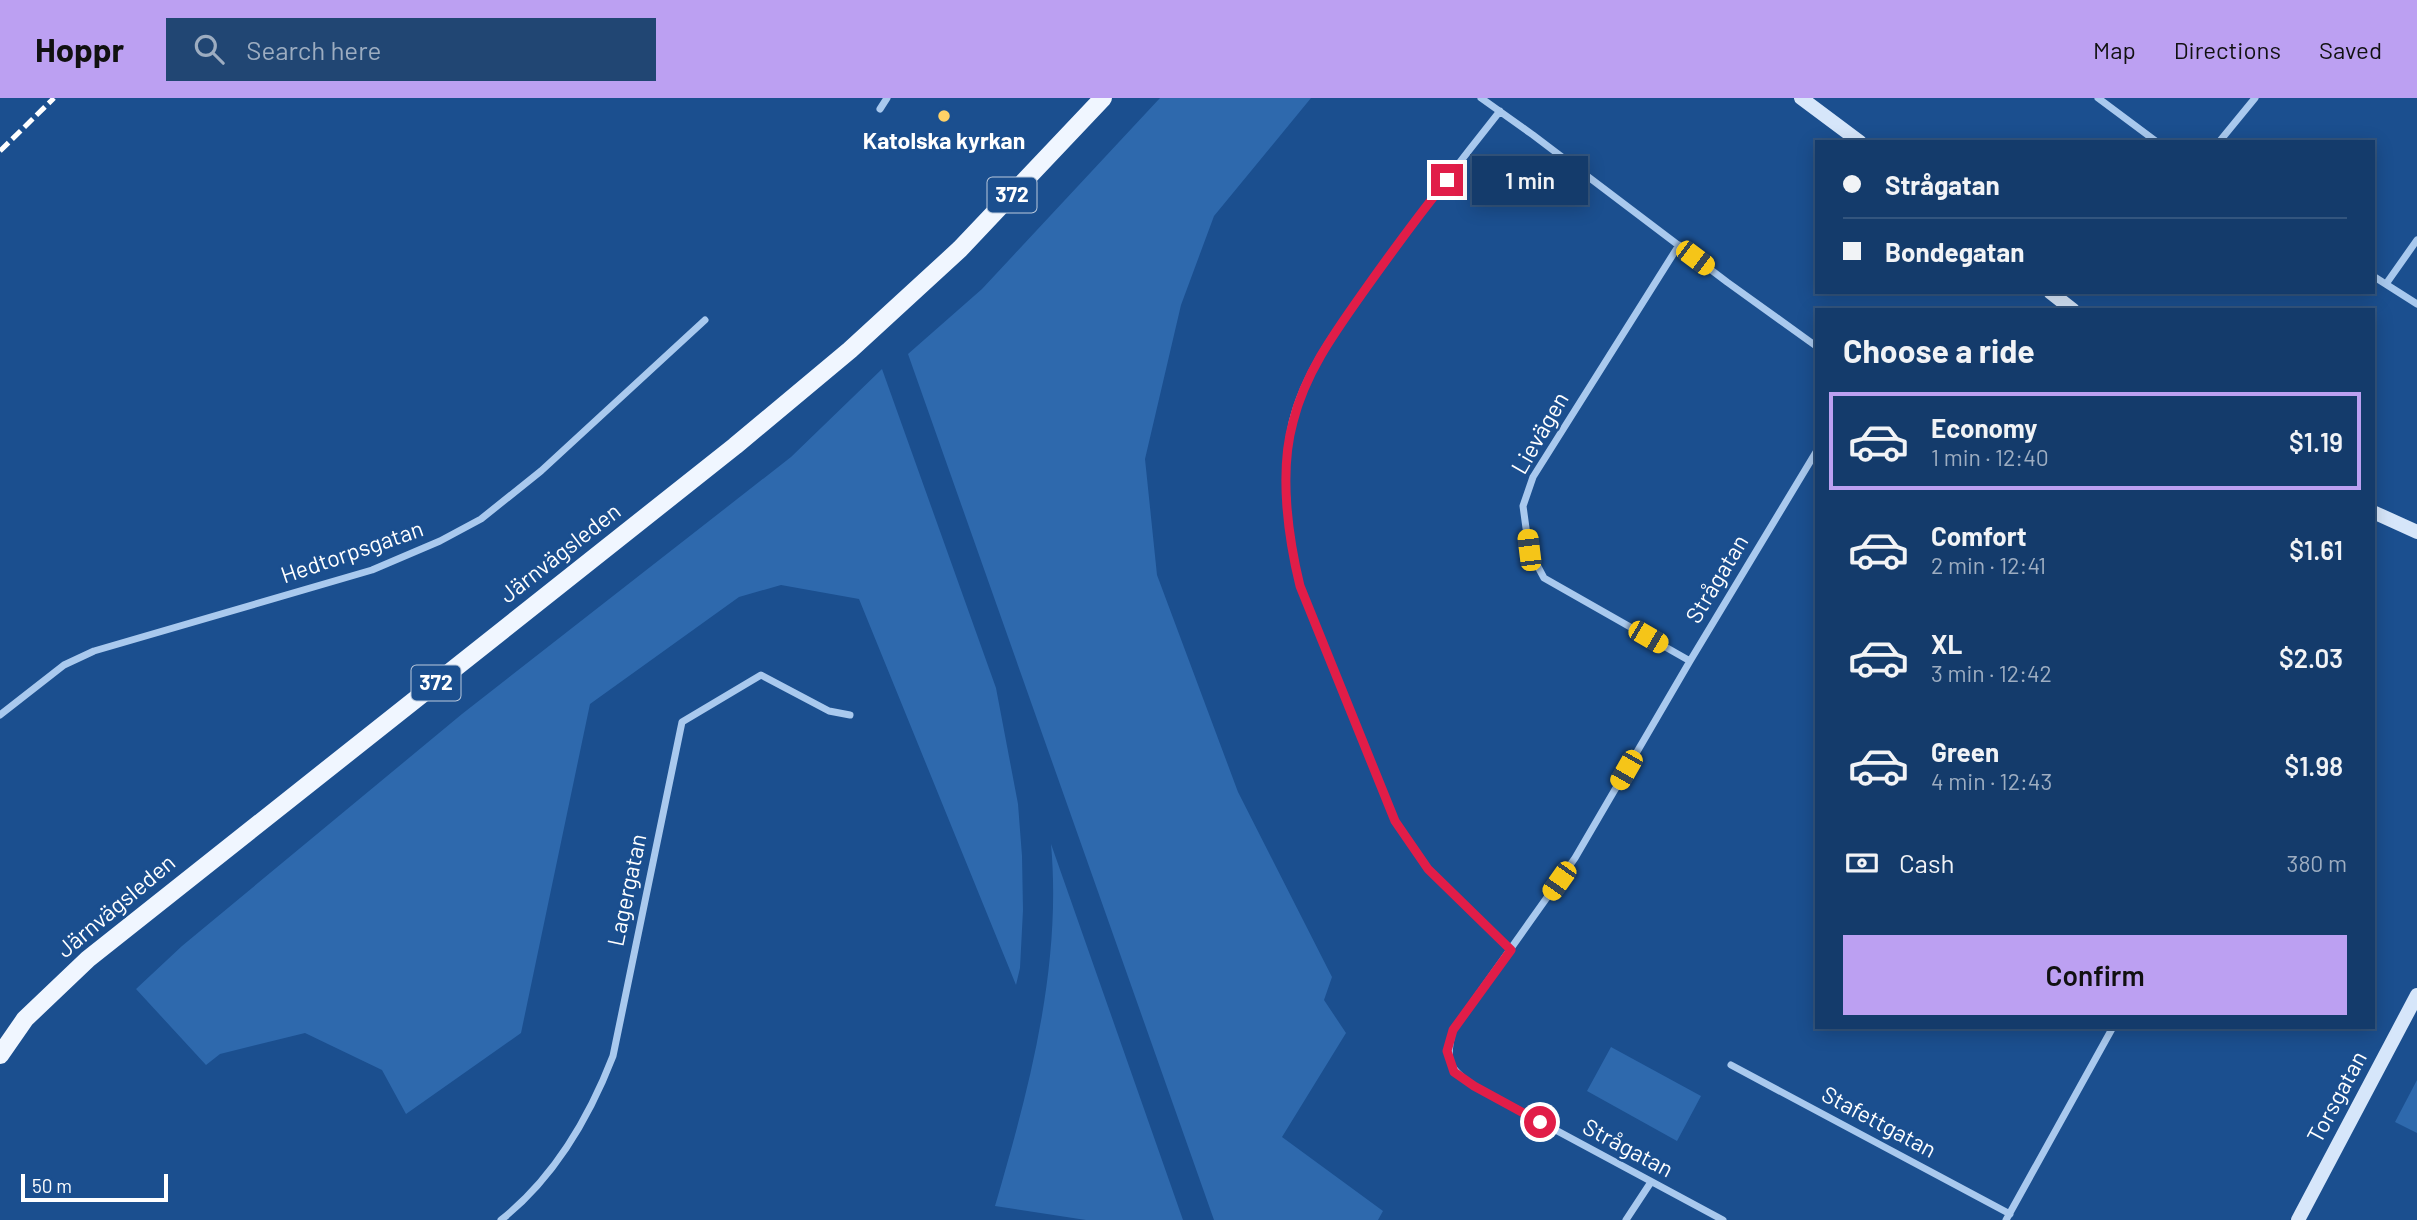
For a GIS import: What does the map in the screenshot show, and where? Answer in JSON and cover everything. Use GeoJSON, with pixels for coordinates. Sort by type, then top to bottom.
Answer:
{"type":"FeatureCollection","features":[{"type":"Feature","properties":{"kind":"main road","name":"Järnvägsleden"},"geometry":{"type":"LineString","coordinates":[[0,1035],[25,1019],[88,959],[163,898],[724,455],[850,350],[918,289],[1026,181],[1103,98]]}},
{"type":"Feature","properties":{"kind":"main road"},"geometry":{"type":"LineString","coordinates":[[1801,98],[1857,140]]}},
{"type":"Feature","properties":{"kind":"main road"},"geometry":{"type":"LineString","coordinates":[[2053,294],[2070,308]]}},
{"type":"Feature","properties":{"kind":"main road"},"geometry":{"type":"LineString","coordinates":[[2375,513],[2417,532]]}},
{"type":"Feature","properties":{"kind":"main road","name":"Torsgatan"},"geometry":{"type":"LineString","coordinates":[[2298,1220],[2417,995]]}},
{"type":"Feature","properties":{"kind":"main road","name":"Järnvägsleden"},"geometry":{"type":"LineString","coordinates":[[0,1055],[25,1019]]}},
{"type":"Feature","properties":{"kind":"street"},"geometry":{"type":"LineString","coordinates":[[880,109],[887,98]]}},
{"type":"Feature","properties":{"kind":"street"},"geometry":{"type":"LineString","coordinates":[[1481,98],[1815,345]]}},
{"type":"Feature","properties":{"kind":"street"},"geometry":{"type":"LineString","coordinates":[[2098,98],[2109,101],[2155,140]]}},
{"type":"Feature","properties":{"kind":"street"},"geometry":{"type":"LineString","coordinates":[[2221,140],[2255,98]]}},
{"type":"Feature","properties":{"kind":"street"},"geometry":{"type":"LineString","coordinates":[[1500,111],[1394,250],[1320,356],[1305,386],[1292,423],[1287,505],[1290,546],[1300,586],[1395,821],[1428,869],[1511,950]]}},
{"type":"Feature","properties":{"kind":"street"},"geometry":{"type":"LineString","coordinates":[[2386,284],[2417,240]]}},
{"type":"Feature","properties":{"kind":"street","name":"Lievägen"},"geometry":{"type":"LineString","coordinates":[[1679,246],[1533,477],[1523,506],[1529,550],[1544,578],[1690,661]]}},
{"type":"Feature","properties":{"kind":"street"},"geometry":{"type":"LineString","coordinates":[[2375,277],[2417,304]]}},
{"type":"Feature","properties":{"kind":"street","name":"Hedtorpsgatan"},"geometry":{"type":"LineString","coordinates":[[0,715],[65,665],[94,651],[372,570],[440,541],[481,519],[541,471],[705,320]]}},
{"type":"Feature","properties":{"kind":"street","name":"Strågatan"},"geometry":{"type":"LineString","coordinates":[[1723,1220],[1474,1086],[1454,1072],[1447,1051],[1453,1030],[1575,858],[1815,454]]}},
{"type":"Feature","properties":{"kind":"street","name":"Lagergatan"},"geometry":{"type":"LineString","coordinates":[[501,1220],[517,1207],[557,1163],[599,1090],[613,1056],[682,722],[761,675],[830,711],[850,715]]}},
{"type":"Feature","properties":{"kind":"street","name":"Stafettgatan"},"geometry":{"type":"LineString","coordinates":[[1731,1065],[2008,1217],[2110,1029]]}},
{"type":"Feature","properties":{"kind":"street"},"geometry":{"type":"LineString","coordinates":[[1626,1220],[1651,1182]]}},
{"type":"Feature","properties":{"kind":"shaded area"},"geometry":{"type":"Polygon","coordinates":[[[1160,98],[1311,98],[1214,216],[1181,305],[1145,459],[1157,575],[1238,792],[1332,977],[1324,1000],[1346,1033],[1282,1137],[1383,1211],[1378,1220],[1214,1220],[908,354],[982,289],[1160,98]]]}},
{"type":"Feature","properties":{"kind":"shaded area"},"geometry":{"type":"Polygon","coordinates":[[[882,369],[996,688],[1018,804],[1022,856],[1023,910],[1020,968],[1016,985],[859,599],[781,585],[739,597],[590,704],[521,1033],[406,1114],[382,1070],[305,1033],[220,1054],[206,1065],[136,989],[182,946],[462,714],[791,457],[882,369]]]}},
{"type":"Feature","properties":{"kind":"shaded area"},"geometry":{"type":"Polygon","coordinates":[[[1051,844],[1183,1220],[1086,1220],[995,1206],[1031,1072],[1047,982],[1052,936],[1051,844]]]}},
{"type":"Feature","properties":{"kind":"shaded area"},"geometry":{"type":"Polygon","coordinates":[[[1611,1047],[1701,1096],[1677,1141],[1587,1091],[1611,1047]]]}},
{"type":"Feature","properties":{"kind":"shaded area"},"geometry":{"type":"Polygon","coordinates":[[[2417,1080],[2417,1133],[2395,1122],[2417,1080]]]}},
{"type":"Feature","properties":{"kind":"railway"},"geometry":{"type":"LineString","coordinates":[[0,151],[54,98]]}},
{"type":"Feature","properties":{"kind":"place","name":"Katolska kyrkan"},"geometry":{"type":"Point","coordinates":[944,116]}},
{"type":"Feature","properties":{"kind":"route"},"geometry":{"type":"LineString","coordinates":[[1447,180],[1353,307],[1320,356],[1305,386],[1292,423],[1288,460],[1290,546],[1300,586],[1395,821],[1428,869],[1511,950],[1453,1030],[1447,1051],[1454,1072],[1540,1122]]}}]}
